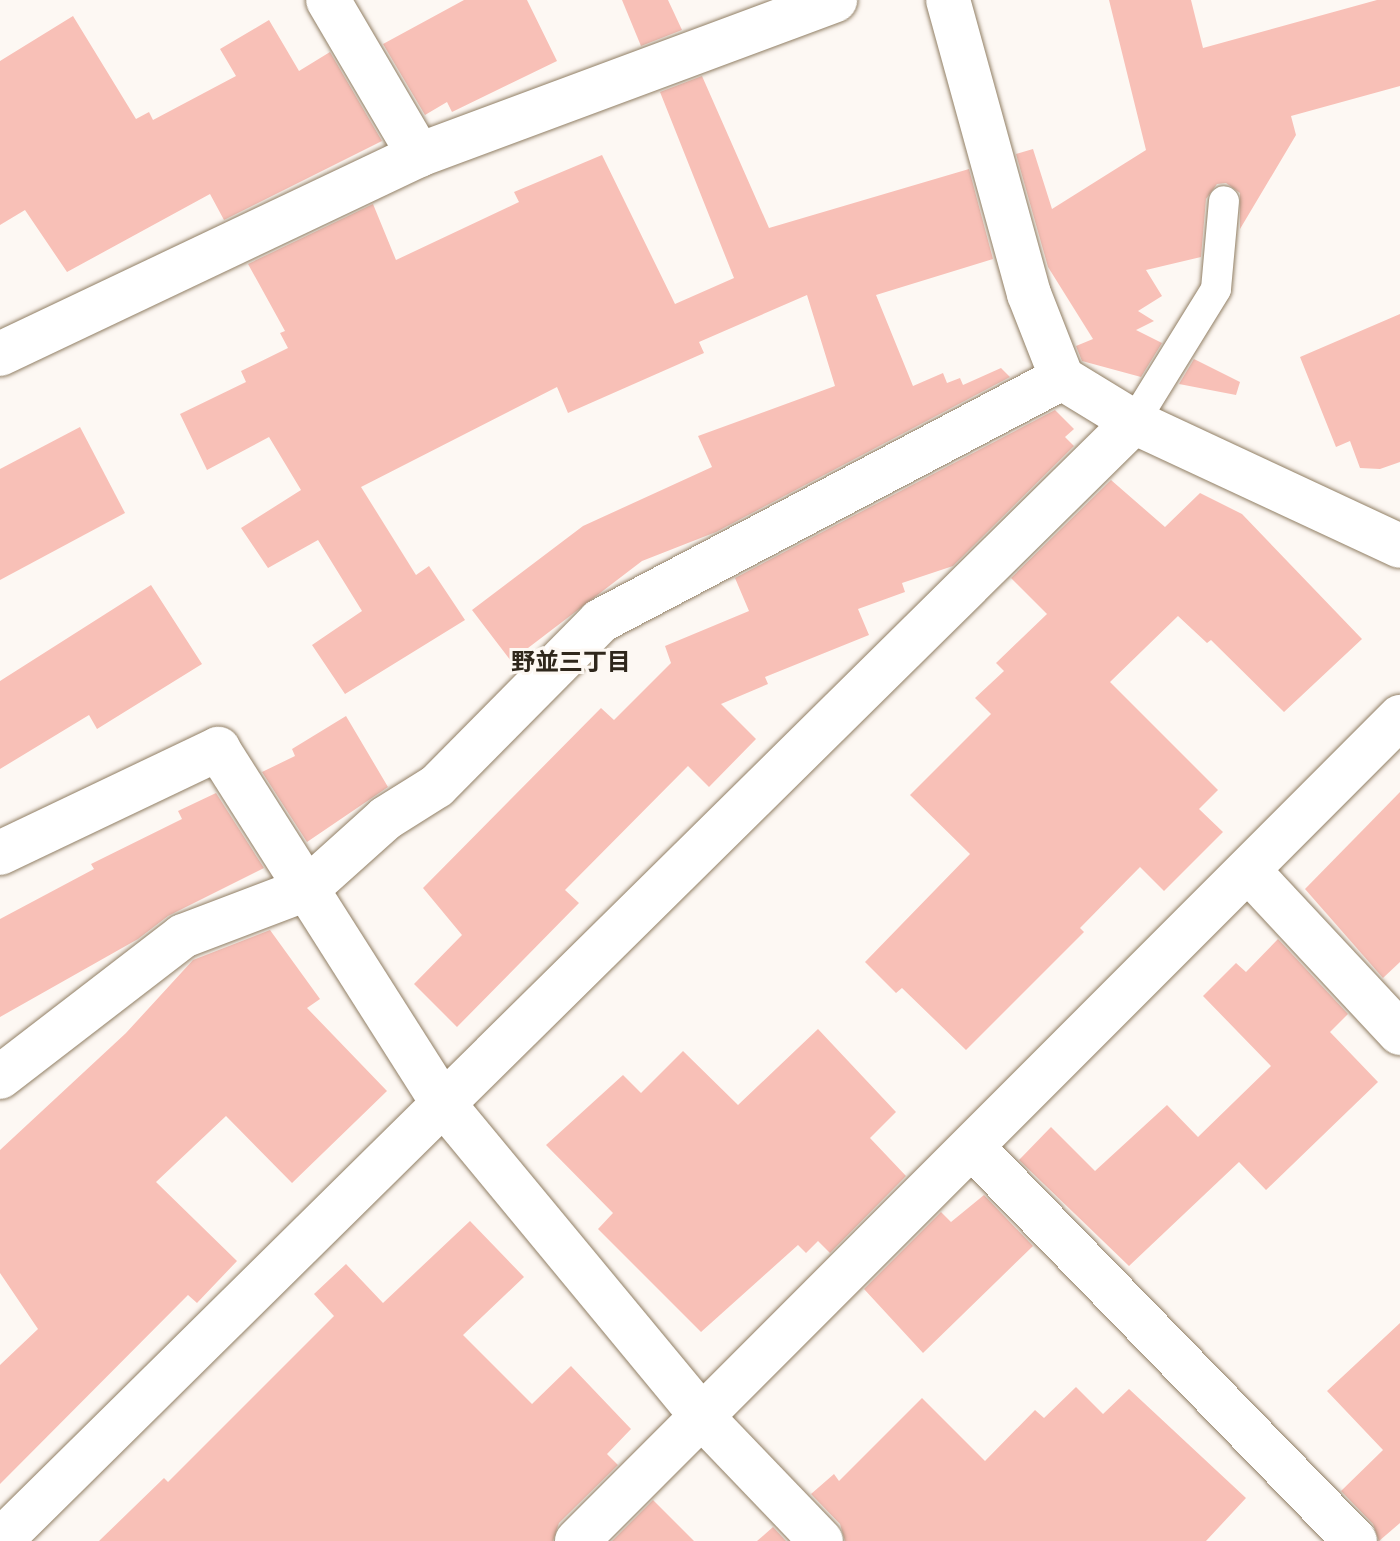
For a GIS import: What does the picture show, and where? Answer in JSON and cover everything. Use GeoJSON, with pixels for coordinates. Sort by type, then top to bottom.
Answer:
{"type":"FeatureCollection","features":[{"type":"Feature","properties":{"kind":"street"},"geometry":{"type":"LineString","coordinates":[[328,0],[419,155]]}},
{"type":"Feature","properties":{"kind":"street"},"geometry":{"type":"LineString","coordinates":[[0,354],[419,155],[835,0]]}},
{"type":"Feature","properties":{"kind":"street"},"geometry":{"type":"LineString","coordinates":[[948,0],[1029,294],[1062,378],[1134,422],[1400,546]]}},
{"type":"Feature","properties":{"kind":"street"},"geometry":{"type":"LineString","coordinates":[[0,1077],[183,936],[307,889],[386,818],[437,786],[600,621],[1062,378]]}},
{"type":"Feature","properties":{"kind":"street"},"geometry":{"type":"LineString","coordinates":[[0,1541],[1134,422]]}},
{"type":"Feature","properties":{"kind":"street"},"geometry":{"type":"LineString","coordinates":[[577,1541],[704,1419],[1400,717]]}},
{"type":"Feature","properties":{"kind":"street"},"geometry":{"type":"LineString","coordinates":[[0,853],[218,749],[442,1102],[704,1419],[821,1541]]}},
{"type":"Feature","properties":{"kind":"street"},"geometry":{"type":"LineString","coordinates":[[1248,870],[1400,1033]]}},
{"type":"Feature","properties":{"kind":"street"},"geometry":{"type":"LineString","coordinates":[[973,1148],[1355,1541]]}},
{"type":"Feature","properties":{"kind":"lane"},"geometry":{"type":"LineString","coordinates":[[1134,422],[1216,289],[1224,201]]}},
{"type":"Feature","properties":{"kind":"building"},"geometry":{"type":"Polygon","coordinates":[[[464,0],[527,0],[557,61],[452,112],[447,102],[425,115],[383,44],[464,0]]]}},
{"type":"Feature","properties":{"kind":"building"},"geometry":{"type":"Polygon","coordinates":[[[622,0],[668,0],[682,30],[641,46],[622,0]]]}},
{"type":"Feature","properties":{"kind":"building"},"geometry":{"type":"Polygon","coordinates":[[[1109,0],[1191,0],[1203,48],[1377,0],[1400,0],[1400,86],[1291,116],[1296,135],[1240,229],[1240,193],[1226,183],[1217,184],[1206,199],[1201,257],[1146,270],[1162,296],[1138,311],[1154,321],[1136,330],[1162,343],[1141,377],[1082,361],[1076,346],[1093,339],[1048,267],[1016,154],[1033,149],[1052,209],[1146,150],[1109,0]]]}},
{"type":"Feature","properties":{"kind":"building"},"geometry":{"type":"Polygon","coordinates":[[[73,16],[136,119],[149,112],[153,120],[236,76],[220,49],[269,20],[299,71],[330,52],[382,141],[224,220],[210,194],[67,272],[25,210],[0,225],[0,61],[73,16]]]}},
{"type":"Feature","properties":{"kind":"building"},"geometry":{"type":"Polygon","coordinates":[[[702,76],[769,228],[969,169],[993,259],[876,295],[913,386],[943,373],[947,383],[960,378],[963,385],[1001,368],[1010,377],[716,532],[642,561],[511,661],[472,610],[583,526],[712,467],[698,436],[835,386],[807,295],[699,342],[704,353],[568,413],[557,387],[361,487],[416,575],[429,566],[465,620],[345,694],[312,645],[362,611],[318,540],[268,568],[241,528],[301,490],[269,437],[207,470],[180,414],[246,382],[241,371],[288,348],[280,333],[285,331],[248,264],[373,204],[396,260],[519,202],[514,192],[602,155],[675,304],[734,278],[660,92],[702,76]]]}},
{"type":"Feature","properties":{"kind":"building"},"geometry":{"type":"Polygon","coordinates":[[[1400,314],[1400,462],[1380,469],[1360,468],[1350,441],[1336,447],[1300,357],[1400,314]]]}},
{"type":"Feature","properties":{"kind":"building"},"geometry":{"type":"Polygon","coordinates":[[[1194,359],[1240,382],[1236,395],[1179,384],[1194,359]]]}},
{"type":"Feature","properties":{"kind":"building"},"geometry":{"type":"Polygon","coordinates":[[[1055,410],[1074,429],[1065,437],[1074,446],[953,566],[902,583],[905,592],[858,609],[869,635],[765,677],[768,684],[721,704],[756,739],[709,787],[688,766],[565,890],[579,903],[457,1027],[414,984],[462,935],[423,888],[601,708],[614,720],[671,663],[665,646],[749,611],[735,578],[1055,410]]]}},
{"type":"Feature","properties":{"kind":"building"},"geometry":{"type":"Polygon","coordinates":[[[80,427],[125,513],[0,580],[0,469],[80,427]]]}},
{"type":"Feature","properties":{"kind":"building"},"geometry":{"type":"Polygon","coordinates":[[[1111,480],[1165,527],[1200,493],[1242,514],[1362,639],[1284,712],[1211,640],[1207,643],[1178,616],[1110,682],[1218,790],[1199,809],[1223,832],[1164,891],[1140,867],[1080,928],[1084,932],[966,1050],[902,988],[896,993],[865,962],[970,854],[910,795],[991,714],[975,698],[1004,671],[996,663],[1047,614],[1011,578],[1111,480]]]}},
{"type":"Feature","properties":{"kind":"building"},"geometry":{"type":"Polygon","coordinates":[[[151,585],[202,664],[97,729],[89,715],[0,769],[0,681],[151,585]]]}},
{"type":"Feature","properties":{"kind":"building"},"geometry":{"type":"Polygon","coordinates":[[[346,716],[388,787],[307,842],[262,772],[295,756],[292,749],[346,716]]]}},
{"type":"Feature","properties":{"kind":"building"},"geometry":{"type":"Polygon","coordinates":[[[1400,792],[1400,962],[1383,978],[1305,889],[1400,792]]]}},
{"type":"Feature","properties":{"kind":"building"},"geometry":{"type":"Polygon","coordinates":[[[216,793],[264,868],[168,916],[138,939],[0,1017],[0,919],[94,869],[91,864],[182,819],[178,811],[216,793]]]}},
{"type":"Feature","properties":{"kind":"building"},"geometry":{"type":"Polygon","coordinates":[[[270,930],[320,999],[307,1008],[387,1091],[292,1183],[226,1116],[156,1182],[237,1261],[197,1303],[188,1295],[0,1484],[0,1365],[38,1329],[0,1273],[0,1150],[126,1033],[193,960],[270,930]]]}},
{"type":"Feature","properties":{"kind":"building"},"geometry":{"type":"Polygon","coordinates":[[[1278,939],[1348,1014],[1330,1032],[1378,1082],[1266,1190],[1239,1162],[1129,1266],[1019,1160],[1051,1127],[1095,1171],[1167,1105],[1198,1137],[1271,1066],[1203,996],[1236,963],[1246,972],[1278,939]]]}},
{"type":"Feature","properties":{"kind":"building"},"geometry":{"type":"Polygon","coordinates":[[[818,1029],[896,1112],[870,1138],[906,1176],[830,1253],[818,1241],[806,1253],[798,1245],[701,1332],[598,1229],[613,1213],[546,1145],[623,1075],[641,1093],[683,1051],[738,1105],[818,1029]]]}},
{"type":"Feature","properties":{"kind":"building"},"geometry":{"type":"Polygon","coordinates":[[[984,1195],[1033,1246],[923,1353],[864,1289],[941,1212],[951,1222],[984,1195]]]}},
{"type":"Feature","properties":{"kind":"building"},"geometry":{"type":"Polygon","coordinates":[[[470,1221],[524,1277],[463,1335],[532,1404],[571,1366],[631,1429],[607,1454],[618,1465],[559,1523],[553,1541],[99,1541],[164,1478],[168,1482],[334,1316],[314,1294],[346,1264],[383,1303],[470,1221]]]}},
{"type":"Feature","properties":{"kind":"building"},"geometry":{"type":"Polygon","coordinates":[[[1400,1323],[1400,1523],[1379,1541],[1373,1524],[1341,1491],[1383,1450],[1327,1391],[1400,1323]]]}},
{"type":"Feature","properties":{"kind":"building"},"geometry":{"type":"Polygon","coordinates":[[[1076,1387],[1103,1414],[1129,1389],[1246,1498],[1206,1541],[845,1541],[840,1524],[811,1494],[834,1474],[839,1481],[922,1398],[985,1461],[1035,1410],[1044,1418],[1076,1387]]]}},
{"type":"Feature","properties":{"kind":"building"},"geometry":{"type":"Polygon","coordinates":[[[653,1500],[694,1541],[612,1541],[653,1500]]]}},
{"type":"Feature","properties":{"kind":"building"},"geometry":{"type":"Polygon","coordinates":[[[773,1527],[786,1541],[757,1541],[773,1527]]]}},
{"type":"Feature","properties":{"kind":"district","name":"野並三丁目"},"geometry":{"type":"Point","coordinates":[571,661]}}]}
